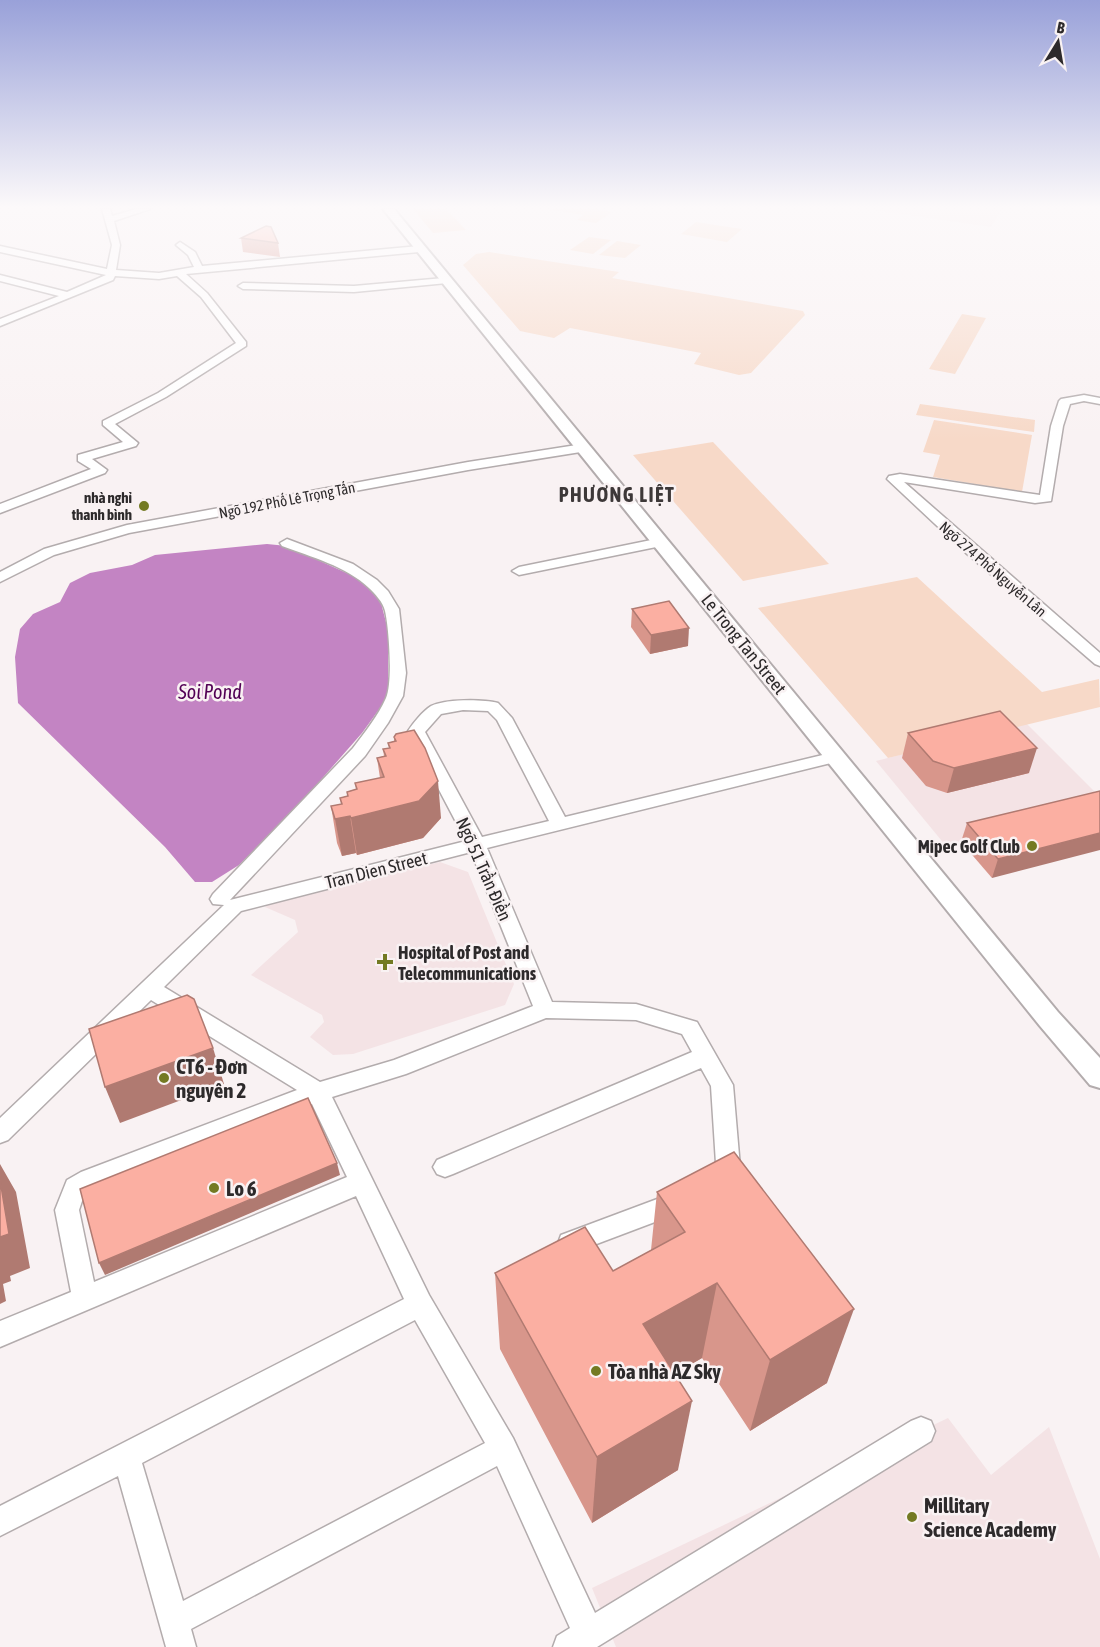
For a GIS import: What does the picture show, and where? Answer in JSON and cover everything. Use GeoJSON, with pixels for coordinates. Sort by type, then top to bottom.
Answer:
{"type":"FeatureCollection","features":[{"type":"Feature","properties":{"kind":"main road","name":"Le Trong Tan Street"},"geometry":{"type":"LineString","coordinates":[[448,286],[661,542],[1049,1020],[1100,1077]]}},
{"type":"Feature","properties":{"kind":"street"},"geometry":{"type":"LineString","coordinates":[[33,286],[68,295]]}},
{"type":"Feature","properties":{"kind":"street"},"geometry":{"type":"LineString","coordinates":[[0,323],[91,286]]}},
{"type":"Feature","properties":{"kind":"street"},"geometry":{"type":"LineString","coordinates":[[3,511],[101,470],[82,458],[132,443],[108,423],[152,401],[242,344],[204,295],[194,286]]}},
{"type":"Feature","properties":{"kind":"street"},"geometry":{"type":"LineString","coordinates":[[243,286],[354,289],[389,286]]}},
{"type":"Feature","properties":{"kind":"street","name":"Ngõ 274 Phố Nguyễn Lân"},"geometry":{"type":"LineString","coordinates":[[1100,401],[1084,398],[1065,401],[1057,426],[1046,498],[1035,499],[900,477],[893,479],[1100,661]]}},
{"type":"Feature","properties":{"kind":"street","name":"Ngõ 192 Phố Lê Trọng Tấn"},"geometry":{"type":"LineString","coordinates":[[0,578],[49,552],[111,533],[583,448]]}},
{"type":"Feature","properties":{"kind":"street"},"geometry":{"type":"LineString","coordinates":[[343,476],[351,488]]}},
{"type":"Feature","properties":{"kind":"street"},"geometry":{"type":"LineString","coordinates":[[519,571],[661,542]]}},
{"type":"Feature","properties":{"kind":"street"},"geometry":{"type":"LineString","coordinates":[[220,899],[359,752],[380,723],[395,696],[398,673],[392,609],[383,594],[372,583],[348,567],[287,543]]}},
{"type":"Feature","properties":{"kind":"street","name":"Ngõ 51 Trần Điền"},"geometry":{"type":"LineString","coordinates":[[545,1010],[477,845],[416,731],[436,710],[463,705],[492,706],[504,718],[560,825]]}},
{"type":"Feature","properties":{"kind":"street","name":"Tran Dien Street"},"geometry":{"type":"LineString","coordinates":[[0,1133],[235,906],[835,757]]}},
{"type":"Feature","properties":{"kind":"street"},"geometry":{"type":"LineString","coordinates":[[150,989],[318,1092],[420,1304],[503,1448],[578,1641],[921,1431]]}},
{"type":"Feature","properties":{"kind":"street"},"geometry":{"type":"LineString","coordinates":[[85,1297],[67,1210],[75,1188],[89,1179],[318,1092],[398,1068],[545,1010],[636,1012],[689,1028],[722,1085],[711,1190],[544,1253]]}},
{"type":"Feature","properties":{"kind":"street"},"geometry":{"type":"LineString","coordinates":[[445,1167],[705,1056]]}},
{"type":"Feature","properties":{"kind":"street"},"geometry":{"type":"LineString","coordinates":[[0,1334],[360,1183]]}},
{"type":"Feature","properties":{"kind":"street"},"geometry":{"type":"LineString","coordinates":[[0,1522],[420,1304]]}},
{"type":"Feature","properties":{"kind":"street"},"geometry":{"type":"LineString","coordinates":[[126,1456],[177,1634],[503,1448]]}},
{"type":"Feature","properties":{"kind":"shaded area"},"geometry":{"type":"Polygon","coordinates":[[[481,286],[657,286],[803,311],[805,315],[751,373],[739,375],[694,364],[701,353],[570,328],[554,338],[520,331],[481,286]]]}},
{"type":"Feature","properties":{"kind":"shaded area"},"geometry":{"type":"Polygon","coordinates":[[[962,314],[986,318],[955,374],[929,369],[962,314]]]}},
{"type":"Feature","properties":{"kind":"shaded area"},"geometry":{"type":"Polygon","coordinates":[[[920,404],[1035,420],[1034,432],[916,415],[920,404]]]}},
{"type":"Feature","properties":{"kind":"shaded area"},"geometry":{"type":"Polygon","coordinates":[[[934,420],[1032,435],[1022,492],[933,477],[940,455],[923,452],[934,420]]]}},
{"type":"Feature","properties":{"kind":"shaded area"},"geometry":{"type":"Polygon","coordinates":[[[713,442],[829,564],[743,581],[633,455],[713,442]]]}},
{"type":"Feature","properties":{"kind":"shaded area"},"geometry":{"type":"Polygon","coordinates":[[[917,577],[1042,692],[1099,679],[1100,707],[888,758],[758,608],[917,577]]]}},
{"type":"Feature","properties":{"kind":"shaded area"},"geometry":{"type":"Polygon","coordinates":[[[1026,723],[1100,797],[1100,808],[946,846],[876,761],[1026,723]]]}},
{"type":"Feature","properties":{"kind":"shaded area","name":"Hospital of Post and Telecommunications"},"geometry":{"type":"Polygon","coordinates":[[[440,862],[468,872],[514,984],[505,1005],[353,1054],[333,1055],[310,1037],[324,1022],[322,1015],[251,975],[298,932],[295,920],[265,907],[270,902],[440,862]]]}},
{"type":"Feature","properties":{"kind":"shaded area","name":"Millitary Science Academy"},"geometry":{"type":"Polygon","coordinates":[[[948,1418],[991,1475],[1049,1427],[1100,1559],[1100,1647],[616,1647],[592,1588],[948,1418]]]}},
{"type":"Feature","properties":{"kind":"water","name":"Soi Pond"},"geometry":{"type":"Polygon","coordinates":[[[267,544],[287,546],[351,575],[370,589],[381,603],[388,630],[388,697],[362,733],[305,798],[239,865],[212,882],[195,882],[165,847],[18,703],[15,657],[20,629],[33,614],[60,602],[70,583],[90,573],[132,565],[155,555],[267,544]]]}},
{"type":"Feature","properties":{"kind":"building"},"geometry":{"type":"Polygon","coordinates":[[[669,601],[689,628],[651,635],[632,609],[669,601]]]}},
{"type":"Feature","properties":{"kind":"building"},"geometry":{"type":"Polygon","coordinates":[[[1000,711],[1037,748],[954,768],[933,761],[908,733],[1000,711]]]}},
{"type":"Feature","properties":{"kind":"building"},"geometry":{"type":"Polygon","coordinates":[[[414,730],[425,748],[438,781],[419,801],[351,818],[350,816],[335,819],[331,806],[342,804],[340,798],[348,796],[347,792],[357,789],[355,783],[384,777],[377,758],[386,756],[383,749],[390,748],[388,743],[396,741],[394,737],[396,734],[414,730]]]}},
{"type":"Feature","properties":{"kind":"building"},"geometry":{"type":"Polygon","coordinates":[[[1100,791],[1100,833],[998,859],[967,823],[1100,791]]]}},
{"type":"Feature","properties":{"kind":"building"},"geometry":{"type":"Polygon","coordinates":[[[187,995],[194,999],[213,1048],[105,1087],[89,1029],[187,995]]]}},
{"type":"Feature","properties":{"kind":"building","name":"Lo 6"},"geometry":{"type":"Polygon","coordinates":[[[308,1098],[337,1163],[99,1263],[80,1189],[308,1098]]]}},
{"type":"Feature","properties":{"kind":"building"},"geometry":{"type":"Polygon","coordinates":[[[734,1152],[854,1309],[770,1360],[717,1283],[643,1324],[692,1401],[597,1457],[495,1273],[585,1227],[613,1271],[685,1232],[657,1192],[734,1152]]]}},
{"type":"Feature","properties":{"kind":"building"},"geometry":{"type":"Polygon","coordinates":[[[0,1180],[9,1234],[0,1237],[0,1180]]]}},
{"type":"Feature","properties":{"kind":"place","name":"nhà nghỉ thanh bình"},"geometry":{"type":"Point","coordinates":[144,506]}},
{"type":"Feature","properties":{"kind":"place","name":"Mipec Golf Club"},"geometry":{"type":"Point","coordinates":[1032,846]}},
{"type":"Feature","properties":{"kind":"place","name":"Hospital of Post and Telecommunications"},"geometry":{"type":"Point","coordinates":[385,962]}},
{"type":"Feature","properties":{"kind":"place","name":"CT6 - Đơn nguyên 2"},"geometry":{"type":"Point","coordinates":[164,1078]}},
{"type":"Feature","properties":{"kind":"place","name":"Lo 6"},"geometry":{"type":"Point","coordinates":[214,1188]}},
{"type":"Feature","properties":{"kind":"place","name":"Tòa nhà AZ Sky"},"geometry":{"type":"Point","coordinates":[596,1371]}},
{"type":"Feature","properties":{"kind":"place","name":"Millitary Science Academy"},"geometry":{"type":"Point","coordinates":[912,1517]}},
{"type":"Feature","properties":{"kind":"district","name":"PHƯƠNG LIỆT"},"geometry":{"type":"Point","coordinates":[617,494]}}]}
